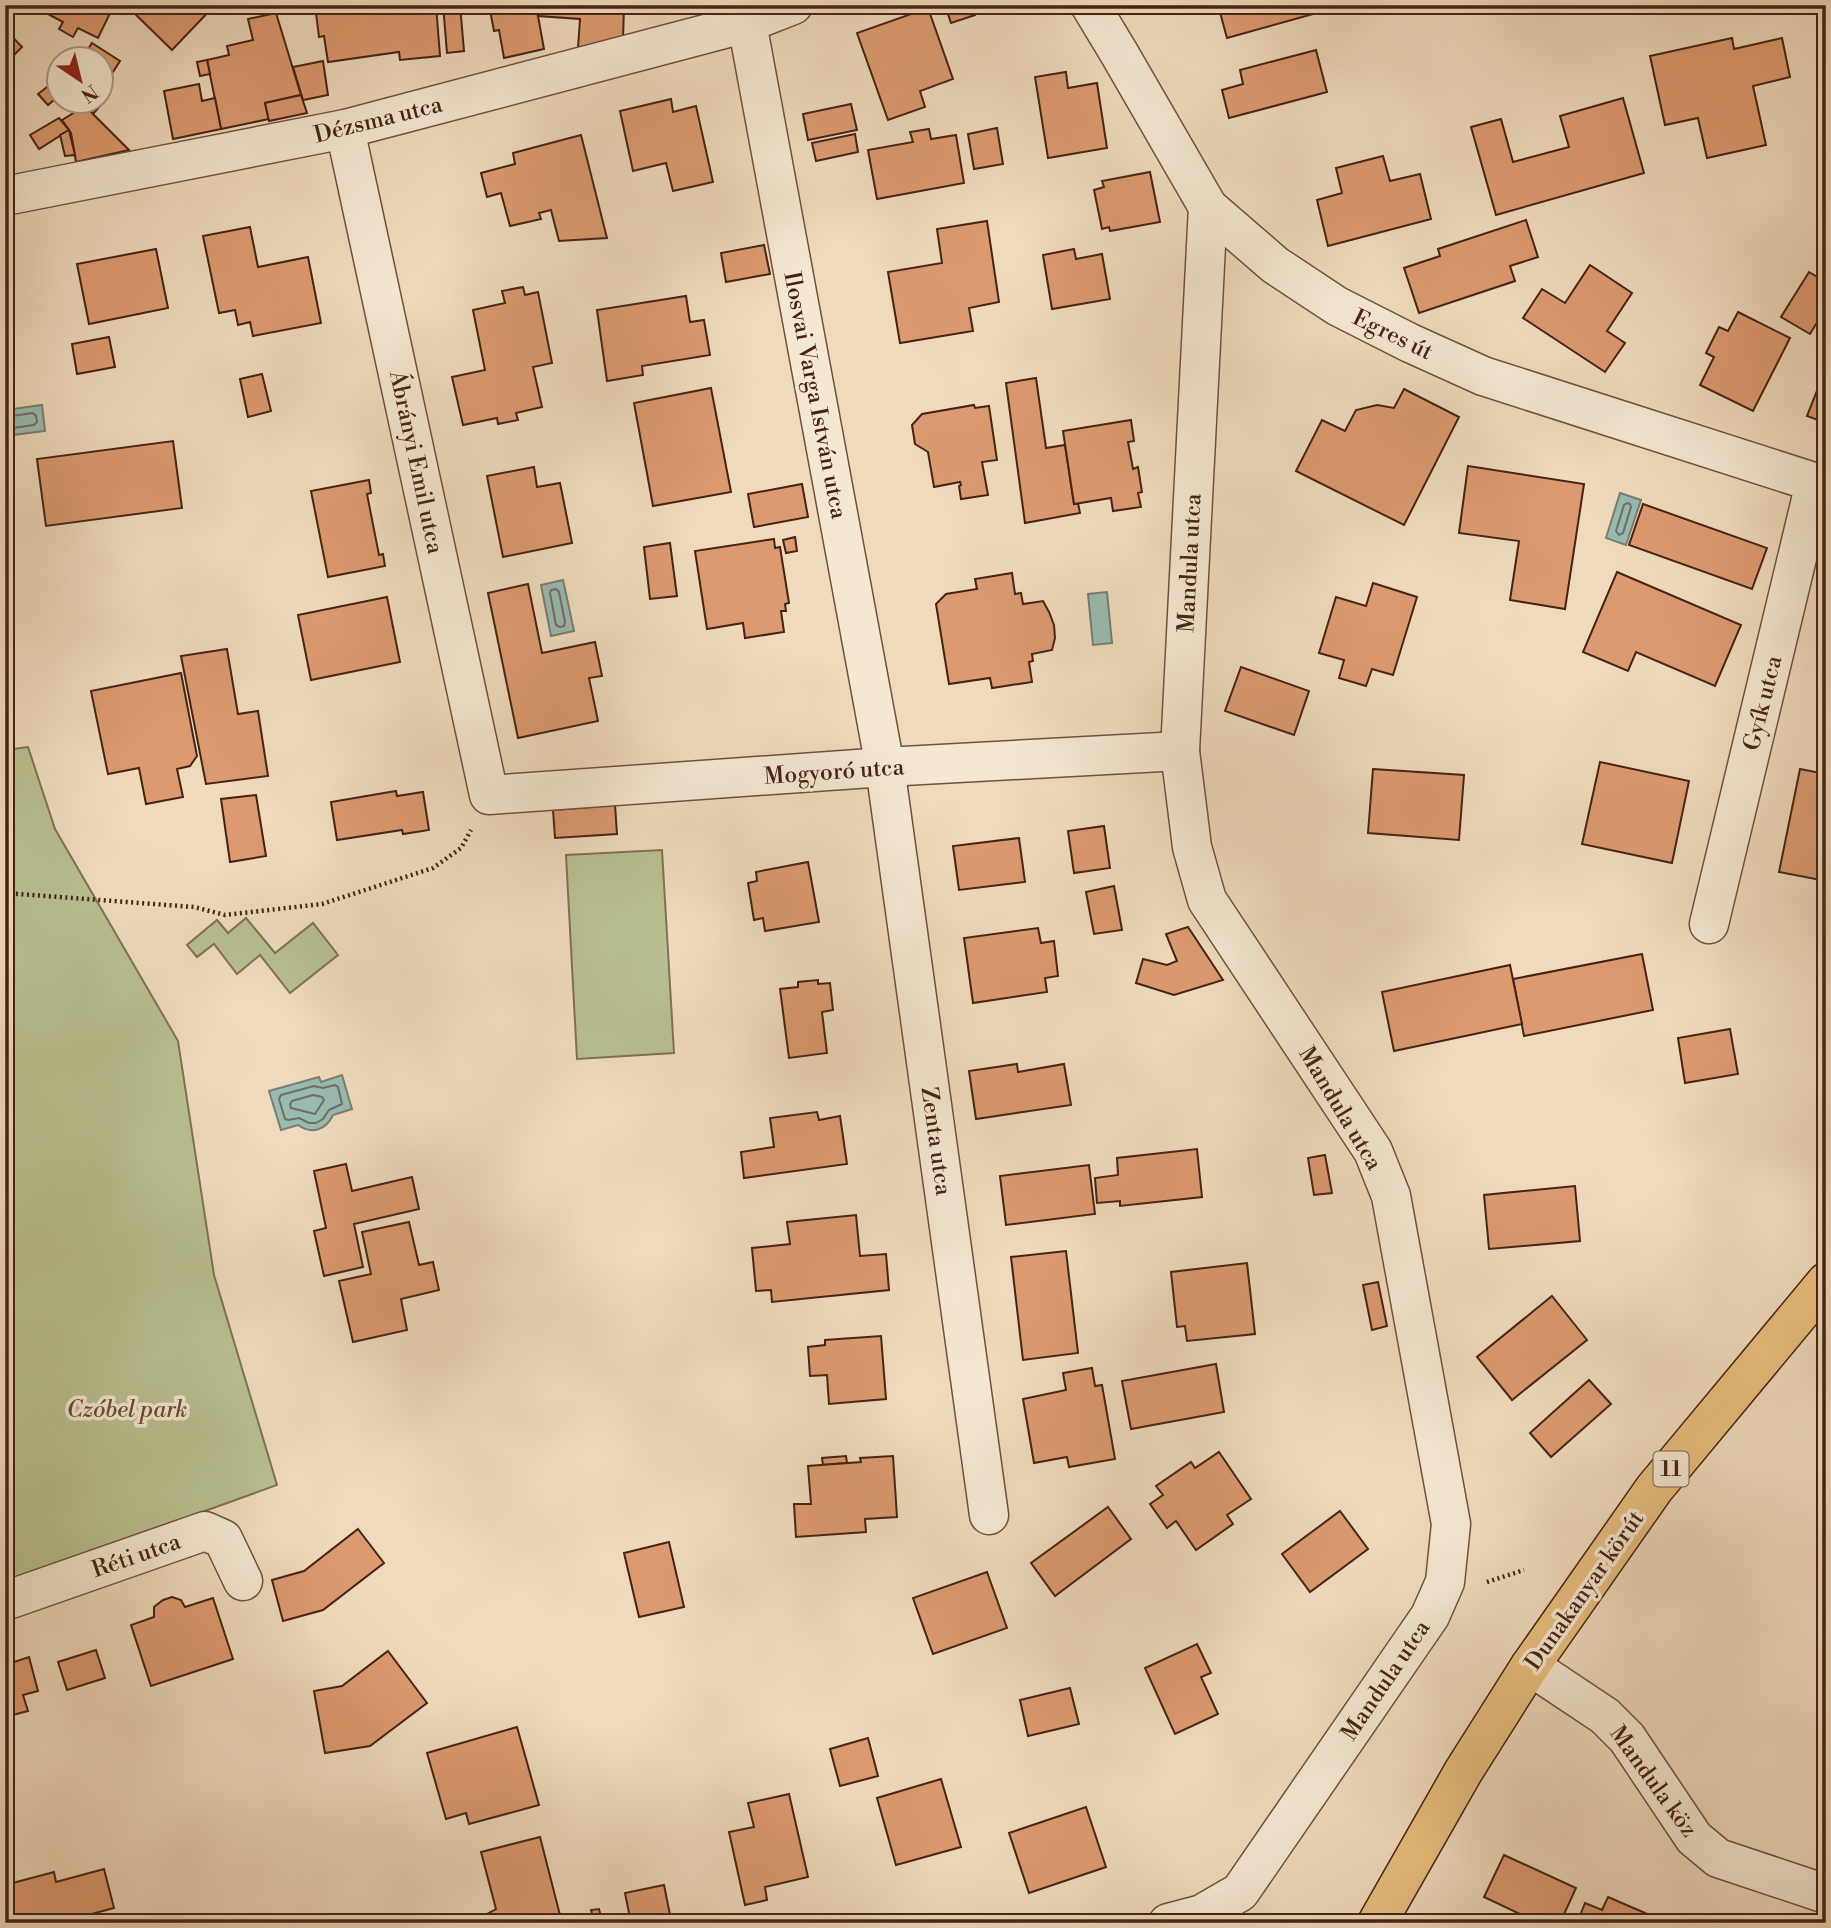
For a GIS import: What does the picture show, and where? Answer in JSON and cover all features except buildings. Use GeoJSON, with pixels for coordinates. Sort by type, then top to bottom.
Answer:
{"type":"FeatureCollection","features":[{"type":"Feature","properties":{"kind":"main road","name":"Dunakanyar körút"},"geometry":{"type":"LineString","coordinates":[[1377,1923],[1463,1772],[1530,1666],[1654,1489],[1826,1282]]}},
{"type":"Feature","properties":{"kind":"street","name":"Dézsma utca"},"geometry":{"type":"LineString","coordinates":[[5,196],[345,129],[744,14],[793,5]]}},
{"type":"Feature","properties":{"kind":"street","name":"Egres út"},"geometry":{"type":"LineString","coordinates":[[1090,5],[1208,207],[1275,265],[1337,306],[1483,376],[1820,484]]}},
{"type":"Feature","properties":{"kind":"street","name":"Ilosvai Varga István utca"},"geometry":{"type":"LineString","coordinates":[[744,14],[885,767]]}},
{"type":"Feature","properties":{"kind":"street","name":"Ábrányi Emil utca"},"geometry":{"type":"LineString","coordinates":[[345,129],[489,795]]}},
{"type":"Feature","properties":{"kind":"street","name":"Mandula utca"},"geometry":{"type":"LineString","coordinates":[[1168,1923],[1202,1913],[1240,1892],[1430,1615],[1445,1582],[1451,1524],[1391,1196],[1373,1151],[1207,900],[1192,847],[1180,751],[1208,207]]}},
{"type":"Feature","properties":{"kind":"street","name":"Gyík utca"},"geometry":{"type":"LineString","coordinates":[[1709,924],[1820,484]]}},
{"type":"Feature","properties":{"kind":"street","name":"Mogyoró utca"},"geometry":{"type":"LineString","coordinates":[[489,795],[885,767],[1180,751]]}},
{"type":"Feature","properties":{"kind":"street","name":"Zenta utca"},"geometry":{"type":"LineString","coordinates":[[885,767],[989,1515]]}},
{"type":"Feature","properties":{"kind":"street","name":"Réti utca"},"geometry":{"type":"LineString","coordinates":[[5,1601],[205,1531],[223,1539],[243,1580]]}},
{"type":"Feature","properties":{"kind":"street","name":"Mandula köz"},"geometry":{"type":"LineString","coordinates":[[1530,1666],[1605,1716],[1627,1738],[1694,1838],[1718,1858],[1826,1894]]}},
{"type":"Feature","properties":{"kind":"path"},"geometry":{"type":"LineString","coordinates":[[5,893],[194,907],[225,915],[322,904],[433,868],[461,848],[489,795]]}},
{"type":"Feature","properties":{"kind":"green space","name":"Czóbel park"},"geometry":{"type":"Polygon","coordinates":[[[28,747],[55,829],[178,1041],[214,1275],[277,1485],[5,1583],[5,750],[28,747]]]}},
{"type":"Feature","properties":{"kind":"green space"},"geometry":{"type":"Polygon","coordinates":[[[662,850],[674,1053],[577,1059],[566,855],[662,850]]]}},
{"type":"Feature","properties":{"kind":"green space"},"geometry":{"type":"Polygon","coordinates":[[[246,918],[275,953],[313,923],[338,955],[290,993],[260,955],[237,974],[214,944],[197,957],[187,945],[217,920],[228,933],[246,918]]]}},
{"type":"Feature","properties":{"kind":"water"},"geometry":{"type":"Polygon","coordinates":[[[42,405],[45,431],[5,436],[5,410],[42,405]]]}},
{"type":"Feature","properties":{"kind":"water"},"geometry":{"type":"Polygon","coordinates":[[[1620,493],[1641,500],[1626,545],[1606,538],[1620,493]]]}},
{"type":"Feature","properties":{"kind":"water"},"geometry":{"type":"Polygon","coordinates":[[[563,580],[574,631],[551,636],[541,585],[563,580]]]}},
{"type":"Feature","properties":{"kind":"water"},"geometry":{"type":"Polygon","coordinates":[[[1107,592],[1112,643],[1093,645],[1088,594],[1107,592]]]}},
{"type":"Feature","properties":{"kind":"water"},"geometry":{"type":"Polygon","coordinates":[[[342,1075],[352,1109],[333,1115],[327,1124],[318,1129],[308,1130],[298,1125],[281,1130],[269,1091],[319,1077],[321,1082],[342,1075]]]}}]}
